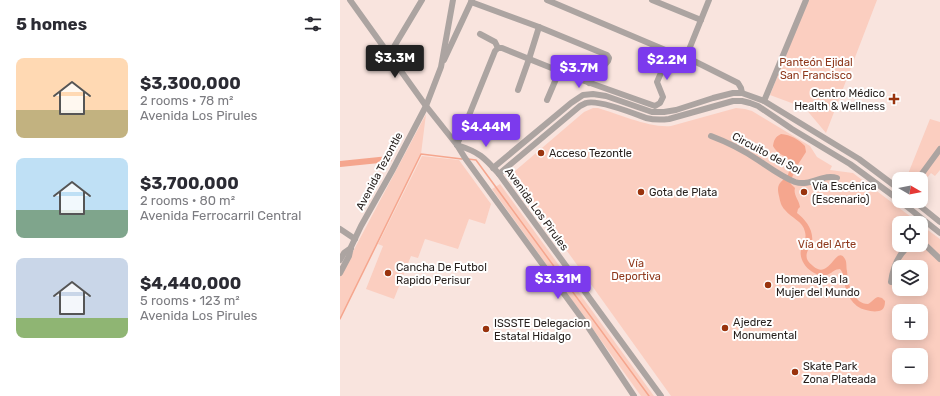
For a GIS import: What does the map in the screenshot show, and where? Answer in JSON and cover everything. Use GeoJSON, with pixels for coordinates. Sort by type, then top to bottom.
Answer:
{"type":"FeatureCollection","features":[{"type":"Feature","properties":{"kind":"street"},"geometry":{"type":"LineString","coordinates":[[350,0],[586,324],[634,396]]}},
{"type":"Feature","properties":{"kind":"street"},"geometry":{"type":"LineString","coordinates":[[389,55],[422,0]]}},
{"type":"Feature","properties":{"kind":"street"},"geometry":{"type":"LineString","coordinates":[[441,67],[453,0]]}},
{"type":"Feature","properties":{"kind":"street"},"geometry":{"type":"LineString","coordinates":[[547,0],[670,52],[686,57],[738,83],[742,93]]}},
{"type":"Feature","properties":{"kind":"street"},"geometry":{"type":"LineString","coordinates":[[652,0],[701,20]]}},
{"type":"Feature","properties":{"kind":"street"},"geometry":{"type":"LineString","coordinates":[[686,57],[709,0]]}},
{"type":"Feature","properties":{"kind":"street"},"geometry":{"type":"LineString","coordinates":[[764,101],[806,0]]}},
{"type":"Feature","properties":{"kind":"street"},"geometry":{"type":"LineString","coordinates":[[441,67],[472,1],[607,55],[610,58],[589,83]]}},
{"type":"Feature","properties":{"kind":"street"},"geometry":{"type":"LineString","coordinates":[[518,90],[539,27]]}},
{"type":"Feature","properties":{"kind":"street"},"geometry":{"type":"LineString","coordinates":[[480,34],[495,42],[498,48]]}},
{"type":"Feature","properties":{"kind":"street"},"geometry":{"type":"LineString","coordinates":[[498,48],[502,48],[559,72],[655,106],[660,103],[663,97],[657,82],[670,52]]}},
{"type":"Feature","properties":{"kind":"street"},"geometry":{"type":"LineString","coordinates":[[457,145],[495,51],[498,48]]}},
{"type":"Feature","properties":{"kind":"street","name":"Avenida Tezontle"},"geometry":{"type":"LineString","coordinates":[[340,260],[344,253],[351,247],[399,158],[426,106],[441,67]]}},
{"type":"Feature","properties":{"kind":"street"},"geometry":{"type":"LineString","coordinates":[[547,100],[559,72]]}},
{"type":"Feature","properties":{"kind":"street"},"geometry":{"type":"LineString","coordinates":[[493,168],[571,103],[583,96],[593,94],[606,96],[652,112],[664,112],[676,110],[704,100],[733,93],[742,93],[764,101],[859,159],[892,185]]}},
{"type":"Feature","properties":{"kind":"street"},"geometry":{"type":"LineString","coordinates":[[704,100],[707,108]]}},
{"type":"Feature","properties":{"kind":"street"},"geometry":{"type":"LineString","coordinates":[[499,174],[580,106],[586,103],[602,103],[646,118],[661,120],[733,101],[742,101],[750,102],[758,106],[792,129],[850,164],[892,196]]}},
{"type":"Feature","properties":{"kind":"street","name":"Circuito del Sol"},"geometry":{"type":"LineString","coordinates":[[711,136],[735,147],[796,182],[804,183],[833,176],[838,178]]}},
{"type":"Feature","properties":{"kind":"street","name":"Avenida Los Pirules"},"geometry":{"type":"LineString","coordinates":[[457,145],[478,153],[499,174],[661,396]]}},
{"type":"Feature","properties":{"kind":"street"},"geometry":{"type":"LineString","coordinates":[[923,172],[940,149]]}},
{"type":"Feature","properties":{"kind":"street"},"geometry":{"type":"LineString","coordinates":[[908,208],[940,233]]}},
{"type":"Feature","properties":{"kind":"street"},"geometry":{"type":"LineString","coordinates":[[923,208],[940,222]]}},
{"type":"Feature","properties":{"kind":"street"},"geometry":{"type":"LineString","coordinates":[[340,229],[355,239]]}},
{"type":"Feature","properties":{"kind":"street"},"geometry":{"type":"LineString","coordinates":[[928,247],[940,258]]}},
{"type":"Feature","properties":{"kind":"street"},"geometry":{"type":"LineString","coordinates":[[891,282],[895,263],[903,252]]}},
{"type":"Feature","properties":{"kind":"street","name":"Avenida Tezontle"},"geometry":{"type":"LineString","coordinates":[[340,273],[344,253]]}},
{"type":"Feature","properties":{"kind":"green space","name":"Panteón Ejidal San Francisco"},"geometry":{"type":"Polygon","coordinates":[[[808,0],[877,0],[826,133],[805,108],[770,95],[808,0]]]}},
{"type":"Feature","properties":{"kind":"green space"},"geometry":{"type":"Polygon","coordinates":[[[593,108],[598,108],[644,123],[662,126],[671,126],[736,108],[752,111],[810,146],[817,157],[832,166],[830,170],[853,173],[892,203],[892,208],[899,208],[910,216],[892,216],[892,252],[928,252],[928,230],[940,239],[940,396],[671,396],[514,177],[515,171],[584,112],[593,108]]]}},
{"type":"Feature","properties":{"kind":"green space"},"geometry":{"type":"Polygon","coordinates":[[[426,114],[421,154],[340,319],[340,276],[426,114]]]}},
{"type":"Feature","properties":{"kind":"green space"},"geometry":{"type":"Polygon","coordinates":[[[930,119],[940,122],[940,170],[935,176],[931,173],[928,177],[928,172],[909,172],[930,119]]]}},
{"type":"Feature","properties":{"kind":"green space"},"geometry":{"type":"Polygon","coordinates":[[[422,156],[459,160],[491,204],[485,224],[469,219],[458,249],[425,239],[418,258],[411,256],[394,299],[366,289],[383,246],[378,244],[422,156]]]}},
{"type":"Feature","properties":{"kind":"green space"},"geometry":{"type":"Polygon","coordinates":[[[500,184],[654,396],[641,396],[492,189],[500,184]]]}},
{"type":"Feature","properties":{"kind":"shaded area"},"geometry":{"type":"Polygon","coordinates":[[[781,134],[788,135],[800,141],[805,146],[806,152],[797,166],[790,182],[795,188],[795,193],[800,207],[797,213],[806,222],[812,233],[812,242],[807,252],[807,260],[813,266],[819,269],[824,269],[839,256],[842,256],[846,260],[849,283],[856,298],[862,303],[868,304],[878,297],[882,298],[885,301],[882,310],[868,310],[853,303],[846,290],[840,269],[827,275],[820,275],[815,274],[803,262],[801,250],[806,237],[804,228],[784,208],[778,192],[778,186],[788,175],[790,167],[790,162],[788,159],[776,151],[773,146],[777,136],[781,134]]]}},
{"type":"Feature","properties":{"kind":"waterway"},"geometry":{"type":"LineString","coordinates":[[340,319],[421,154],[462,159]]}},
{"type":"Feature","properties":{"kind":"waterway"},"geometry":{"type":"LineString","coordinates":[[340,164],[389,159]]}},
{"type":"Feature","properties":{"kind":"waterway"},"geometry":{"type":"LineString","coordinates":[[468,159],[476,160],[649,396]]}},
{"type":"Feature","properties":{"kind":"place","name":"Centro Médico Health & Wellness"},"geometry":{"type":"Point","coordinates":[894,99]}},
{"type":"Feature","properties":{"kind":"place","name":"Acceso Tezontle"},"geometry":{"type":"Point","coordinates":[541,153]}},
{"type":"Feature","properties":{"kind":"place","name":"Gota de Plata"},"geometry":{"type":"Point","coordinates":[641,192]}},
{"type":"Feature","properties":{"kind":"place","name":"Vía Escénica (Escenario)"},"geometry":{"type":"Point","coordinates":[804,192]}},
{"type":"Feature","properties":{"kind":"place","name":"Cancha De Futbol Rapido Perisur"},"geometry":{"type":"Point","coordinates":[388,273]}},
{"type":"Feature","properties":{"kind":"place","name":"Homenaje a la Mujer del Mundo"},"geometry":{"type":"Point","coordinates":[768,285]}},
{"type":"Feature","properties":{"kind":"place","name":"Ajedrez Monumental"},"geometry":{"type":"Point","coordinates":[725,328]}},
{"type":"Feature","properties":{"kind":"place","name":"ISSSTE Delegacion Estatal Hidalgo"},"geometry":{"type":"Point","coordinates":[486,329]}},
{"type":"Feature","properties":{"kind":"place","name":"Skate Park Zona Plateada"},"geometry":{"type":"Point","coordinates":[795,372]}},
{"type":"Feature","properties":{"kind":"park label","name":"Vía del Arte"},"geometry":{"type":"Point","coordinates":[827,244]}},
{"type":"Feature","properties":{"kind":"park label","name":"Vía Deportiva"},"geometry":{"type":"Point","coordinates":[636,269]}}]}
